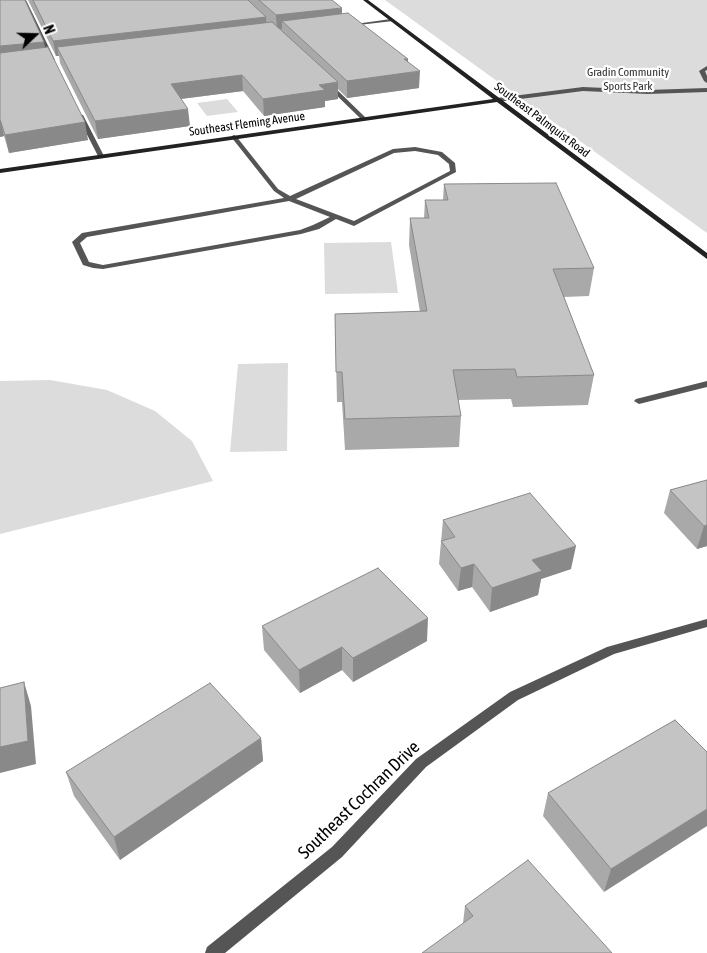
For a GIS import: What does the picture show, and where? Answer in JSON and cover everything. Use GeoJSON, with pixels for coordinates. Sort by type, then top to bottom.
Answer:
{"type":"FeatureCollection","features":[{"type":"Feature","properties":{"kind":"main road","name":"Southeast Palmquist Road"},"geometry":{"type":"LineString","coordinates":[[364,0],[707,258]]}},
{"type":"Feature","properties":{"kind":"main road","name":"Southeast Fleming Avenue"},"geometry":{"type":"LineString","coordinates":[[0,171],[497,100]]}},
{"type":"Feature","properties":{"kind":"street"},"geometry":{"type":"LineString","coordinates":[[24,0],[56,66]]}},
{"type":"Feature","properties":{"kind":"street"},"geometry":{"type":"LineString","coordinates":[[348,25],[391,20]]}},
{"type":"Feature","properties":{"kind":"street"},"geometry":{"type":"LineString","coordinates":[[44,60],[63,58]]}},
{"type":"Feature","properties":{"kind":"street"},"geometry":{"type":"LineString","coordinates":[[707,68],[702,71],[702,75],[707,82]]}},
{"type":"Feature","properties":{"kind":"street"},"geometry":{"type":"LineString","coordinates":[[327,84],[364,119]]}},
{"type":"Feature","properties":{"kind":"street"},"geometry":{"type":"LineString","coordinates":[[497,100],[583,88],[648,92],[707,90]]}},
{"type":"Feature","properties":{"kind":"street"},"geometry":{"type":"LineString","coordinates":[[76,106],[101,156]]}},
{"type":"Feature","properties":{"kind":"street"},"geometry":{"type":"LineString","coordinates":[[234,138],[276,190],[290,199],[354,224],[453,172],[452,163],[440,154],[415,149],[393,151],[290,199],[85,235],[76,242],[86,263],[103,267],[301,232],[335,217]]}},
{"type":"Feature","properties":{"kind":"street"},"geometry":{"type":"LineString","coordinates":[[639,401],[707,384]]}},
{"type":"Feature","properties":{"kind":"street","name":"Southeast Cochran Drive"},"geometry":{"type":"LineString","coordinates":[[213,953],[337,852],[421,763],[514,696],[611,650],[707,623]]}},
{"type":"Feature","properties":{"kind":"green space","name":"Gradin Community Sports Park"},"geometry":{"type":"Polygon","coordinates":[[[385,0],[707,0],[707,233],[385,0]]]}},
{"type":"Feature","properties":{"kind":"green space"},"geometry":{"type":"Polygon","coordinates":[[[227,99],[238,112],[207,116],[197,103],[227,99]]]}},
{"type":"Feature","properties":{"kind":"green space"},"geometry":{"type":"Polygon","coordinates":[[[391,242],[398,293],[325,294],[324,243],[391,242]]]}},
{"type":"Feature","properties":{"kind":"green space"},"geometry":{"type":"Polygon","coordinates":[[[288,363],[287,451],[230,452],[238,364],[288,363]]]}},
{"type":"Feature","properties":{"kind":"green space"},"geometry":{"type":"Polygon","coordinates":[[[50,380],[107,390],[155,411],[192,441],[213,481],[0,534],[0,381],[50,380]]]}},
{"type":"Feature","properties":{"kind":"building"},"geometry":{"type":"Polygon","coordinates":[[[0,0],[25,0],[44,42],[0,46],[0,0]]]}},
{"type":"Feature","properties":{"kind":"building"},"geometry":{"type":"Polygon","coordinates":[[[33,0],[248,0],[266,17],[53,41],[33,0]]]}},
{"type":"Feature","properties":{"kind":"building"},"geometry":{"type":"Polygon","coordinates":[[[259,0],[332,0],[342,8],[276,15],[259,0]]]}},
{"type":"Feature","properties":{"kind":"building"},"geometry":{"type":"Polygon","coordinates":[[[348,13],[408,59],[404,59],[420,71],[347,81],[282,21],[348,13]]]}},
{"type":"Feature","properties":{"kind":"building"},"geometry":{"type":"Polygon","coordinates":[[[272,22],[338,82],[319,85],[325,90],[263,99],[242,75],[171,84],[188,109],[95,121],[57,47],[272,22]]]}},
{"type":"Feature","properties":{"kind":"building"},"geometry":{"type":"Polygon","coordinates":[[[48,47],[85,122],[5,135],[0,119],[0,53],[48,47]]]}},
{"type":"Feature","properties":{"kind":"building"},"geometry":{"type":"Polygon","coordinates":[[[556,183],[594,268],[553,269],[594,375],[517,377],[515,369],[453,370],[461,416],[345,419],[342,372],[336,372],[335,314],[427,311],[410,218],[429,218],[425,200],[448,200],[444,184],[556,183]]]}},
{"type":"Feature","properties":{"kind":"building"},"geometry":{"type":"Polygon","coordinates":[[[707,480],[707,525],[704,526],[670,490],[707,480]]]}},
{"type":"Feature","properties":{"kind":"building"},"geometry":{"type":"Polygon","coordinates":[[[530,493],[576,546],[532,560],[542,571],[492,588],[474,564],[461,568],[441,541],[455,537],[443,520],[530,493]]]}},
{"type":"Feature","properties":{"kind":"building"},"geometry":{"type":"Polygon","coordinates":[[[378,568],[428,618],[353,658],[342,647],[299,670],[262,626],[378,568]]]}},
{"type":"Feature","properties":{"kind":"building"},"geometry":{"type":"Polygon","coordinates":[[[24,682],[28,741],[0,747],[0,688],[24,682]]]}},
{"type":"Feature","properties":{"kind":"building"},"geometry":{"type":"Polygon","coordinates":[[[210,683],[261,738],[114,837],[66,772],[210,683]]]}},
{"type":"Feature","properties":{"kind":"building"},"geometry":{"type":"Polygon","coordinates":[[[675,720],[707,752],[707,809],[611,869],[548,793],[675,720]]]}},
{"type":"Feature","properties":{"kind":"building"},"geometry":{"type":"Polygon","coordinates":[[[528,860],[612,953],[422,953],[473,916],[465,906],[528,860]]]}}]}
